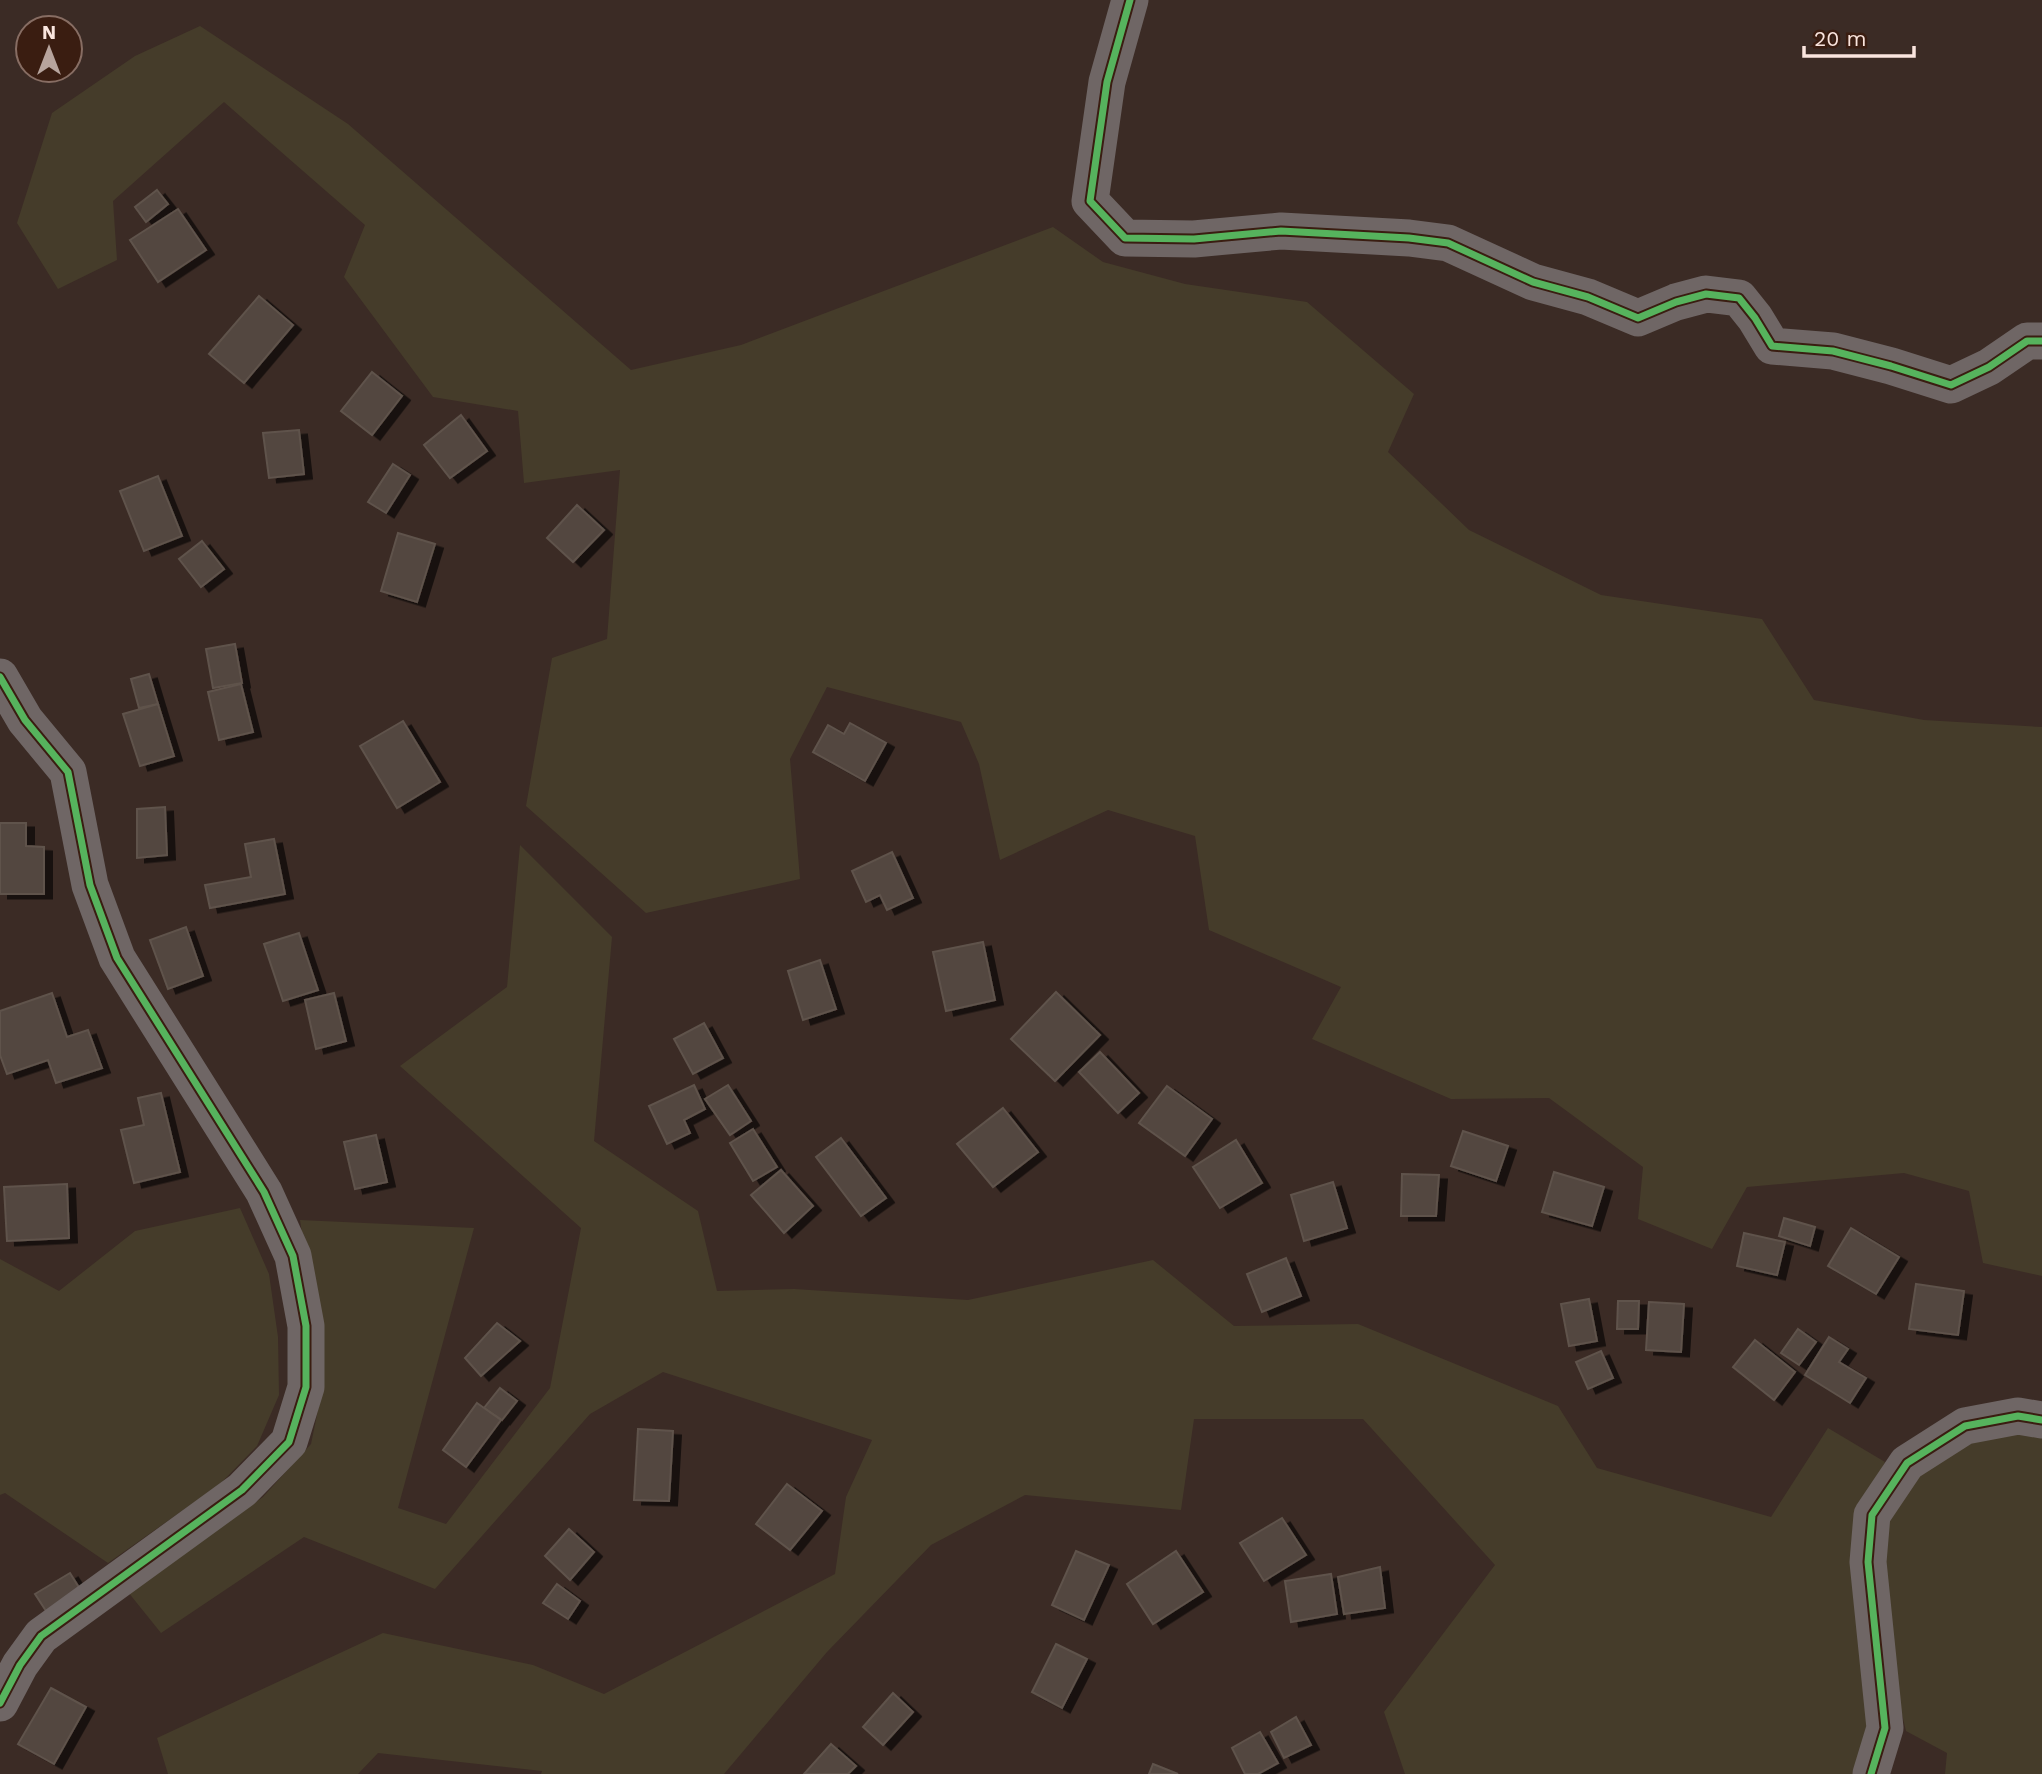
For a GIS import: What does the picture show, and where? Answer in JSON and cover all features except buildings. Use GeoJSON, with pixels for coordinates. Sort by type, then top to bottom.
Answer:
{"type":"FeatureCollection","features":[{"type":"Feature","properties":{"kind":"street"},"geometry":{"type":"LineString","coordinates":[[1130,0],[1107,82],[1090,201],[1125,238],[1194,239],[1281,231],[1409,238],[1448,243],[1533,282],[1588,298],[1639,318],[1676,302],[1706,294],[1739,298],[1772,346],[1833,351],[1951,385],[1989,367],[2027,341],[2042,341]]}},
{"type":"Feature","properties":{"kind":"street"},"geometry":{"type":"LineString","coordinates":[[0,677],[25,720],[68,772],[90,885],[117,958],[264,1192],[293,1256],[306,1326],[306,1387],[289,1443],[242,1490],[41,1636],[20,1665],[0,1703]]}},
{"type":"Feature","properties":{"kind":"street"},"geometry":{"type":"LineString","coordinates":[[1871,1774],[1885,1728],[1868,1562],[1872,1515],[1907,1463],[1965,1426],[2018,1416],[2042,1420]]}},
{"type":"Feature","properties":{"kind":"shaded area"},"geometry":{"type":"Polygon","coordinates":[[[200,26],[348,124],[631,370],[741,345],[1053,227],[1103,262],[1185,284],[1307,302],[1414,394],[1388,452],[1469,530],[1601,595],[1762,619],[1814,700],[1924,720],[2042,727],[2042,1276],[1983,1263],[1969,1191],[1904,1173],[1747,1187],[1712,1249],[1638,1219],[1643,1167],[1549,1098],[1451,1099],[1312,1039],[1341,987],[1209,930],[1195,836],[1108,810],[1000,860],[979,764],[961,722],[827,687],[790,759],[800,879],[646,913],[526,806],[552,658],[607,639],[620,470],[524,483],[518,411],[433,397],[344,277],[365,225],[224,102],[113,201],[117,260],[58,289],[17,223],[52,113],[135,56],[200,26]]]}},
{"type":"Feature","properties":{"kind":"shaded area"},"geometry":{"type":"Polygon","coordinates":[[[520,845],[612,937],[594,1141],[698,1211],[717,1291],[794,1289],[968,1300],[1153,1260],[1234,1326],[1358,1324],[1558,1406],[1597,1468],[1771,1517],[1828,1428],[1885,1462],[1858,1519],[1871,1705],[1866,1774],[1405,1774],[1384,1712],[1495,1565],[1363,1419],[1194,1419],[1181,1510],[1025,1495],[931,1545],[827,1652],[724,1774],[541,1774],[542,1771],[378,1753],[358,1774],[168,1774],[157,1738],[383,1633],[533,1665],[604,1694],[835,1574],[846,1497],[872,1440],[663,1372],[590,1414],[435,1589],[304,1537],[161,1633],[128,1592],[263,1497],[311,1444],[324,1381],[300,1220],[474,1228],[398,1508],[446,1524],[550,1388],[581,1228],[400,1066],[507,987],[520,845]]]}},
{"type":"Feature","properties":{"kind":"shaded area"},"geometry":{"type":"Polygon","coordinates":[[[240,1208],[269,1274],[278,1337],[279,1395],[257,1446],[220,1484],[108,1563],[5,1493],[0,1495],[0,1259],[59,1291],[135,1231],[240,1208]]]}},
{"type":"Feature","properties":{"kind":"shaded area"},"geometry":{"type":"Polygon","coordinates":[[[2042,1429],[2042,1774],[1945,1774],[1947,1753],[1906,1731],[1893,1677],[1882,1613],[1885,1508],[1924,1464],[1969,1436],[2042,1429]]]}},
{"type":"Feature","properties":{"kind":"cycle path"},"geometry":{"type":"LineString","coordinates":[[1130,0],[1107,82],[1090,201],[1125,238],[1194,239],[1281,231],[1409,238],[1448,243],[1533,282],[1588,297],[1638,318],[1676,302],[1706,294],[1739,298],[1772,346],[1833,351],[1951,385],[1989,367],[2027,341],[2042,341]]}},
{"type":"Feature","properties":{"kind":"cycle path"},"geometry":{"type":"LineString","coordinates":[[0,677],[25,720],[68,772],[90,885],[117,958],[264,1192],[293,1256],[306,1326],[306,1387],[289,1442],[242,1490],[41,1636],[20,1665],[0,1703]]}},
{"type":"Feature","properties":{"kind":"cycle path"},"geometry":{"type":"LineString","coordinates":[[1871,1774],[1885,1728],[1868,1562],[1872,1515],[1907,1463],[1965,1426],[2018,1416],[2042,1420]]}}]}
